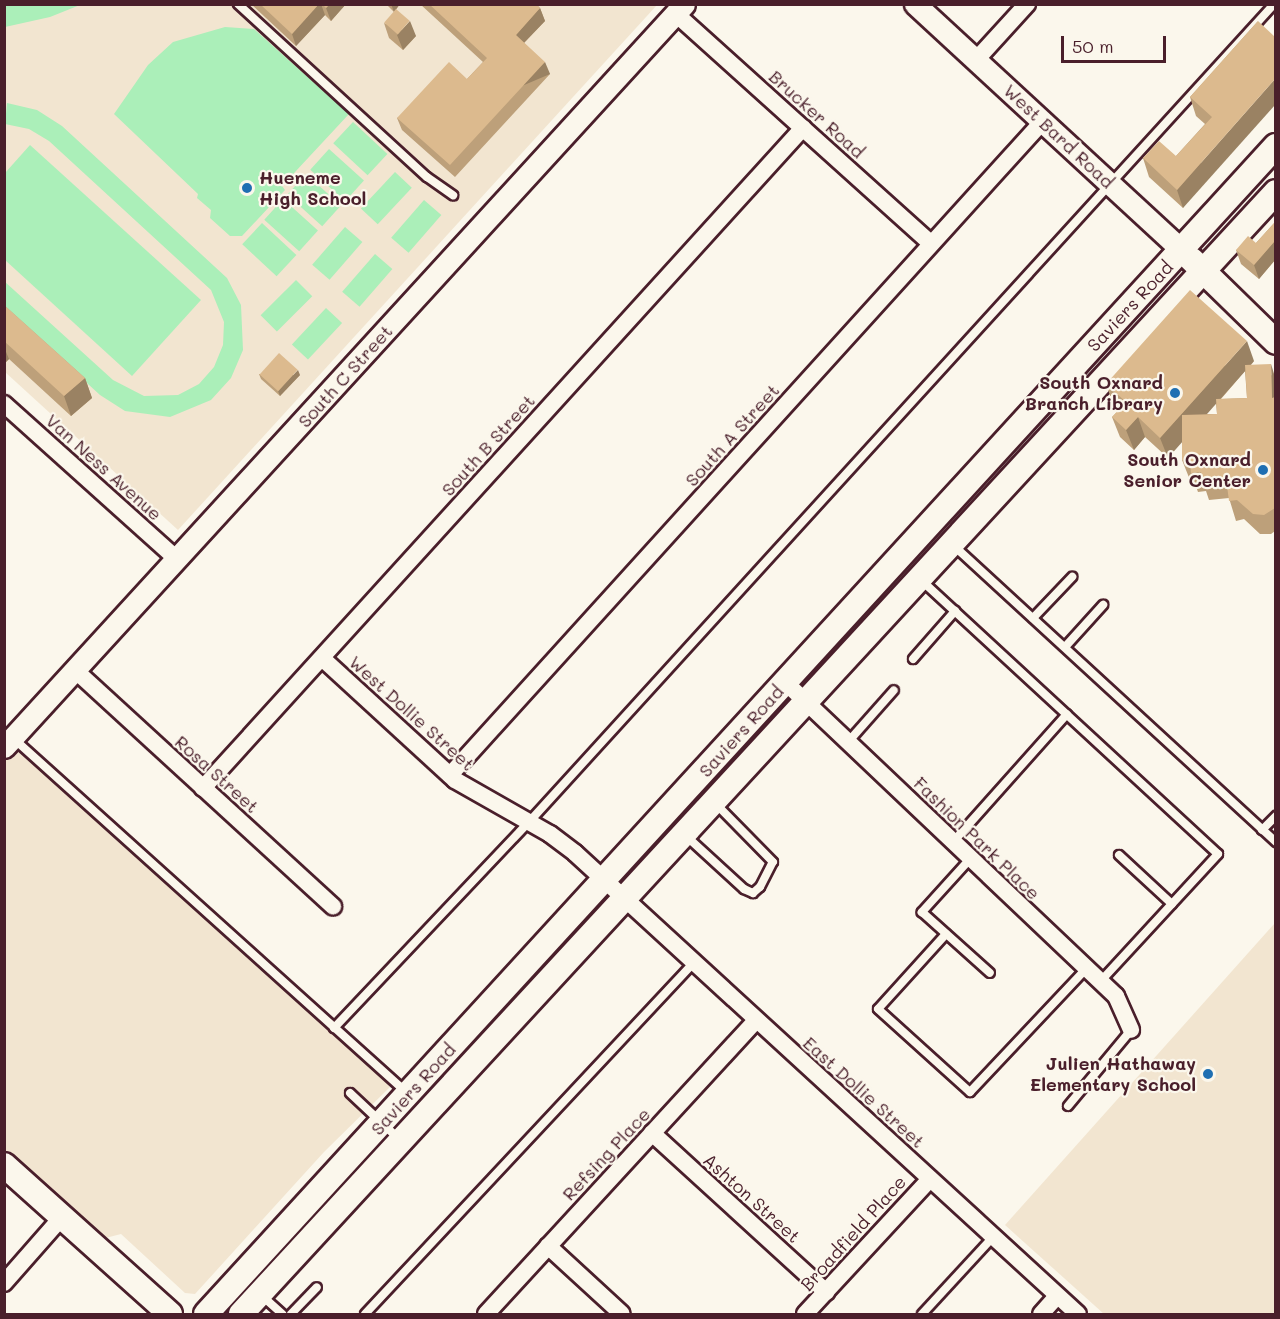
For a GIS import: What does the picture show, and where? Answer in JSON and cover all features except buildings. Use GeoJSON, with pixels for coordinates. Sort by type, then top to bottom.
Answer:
{"type":"FeatureCollection","features":[{"type":"Feature","properties":{"kind":"main road","name":"Saviers Road"},"geometry":{"type":"LineString","coordinates":[[206,1314],[1275,146]]}},
{"type":"Feature","properties":{"kind":"main road","name":"Saviers Road"},"geometry":{"type":"LineString","coordinates":[[241,1314],[714,802],[805,700],[921,580],[1201,270],[1275,192]]}},
{"type":"Feature","properties":{"kind":"main road","name":"West Bard Road"},"geometry":{"type":"LineString","coordinates":[[1182,250],[1275,342]]}},
{"type":"Feature","properties":{"kind":"main road"},"geometry":{"type":"LineString","coordinates":[[4,1165],[170,1314]]}},
{"type":"Feature","properties":{"kind":"street","name":"West Bard Road"},"geometry":{"type":"LineString","coordinates":[[915,4],[1182,250]]}},
{"type":"Feature","properties":{"kind":"street"},"geometry":{"type":"LineString","coordinates":[[976,60],[1027,4]]}},
{"type":"Feature","properties":{"kind":"street","name":"Brucker Road"},"geometry":{"type":"LineString","coordinates":[[680,9],[803,128],[931,244]]}},
{"type":"Feature","properties":{"kind":"street","name":"South C Street"},"geometry":{"type":"LineString","coordinates":[[9,742],[680,9]]}},
{"type":"Feature","properties":{"kind":"street","name":"South A Street"},"geometry":{"type":"LineString","coordinates":[[450,775],[1043,121]]}},
{"type":"Feature","properties":{"kind":"street","name":"South B Street"},"geometry":{"type":"LineString","coordinates":[[203,788],[803,128]]}},
{"type":"Feature","properties":{"kind":"street","name":"Van Ness Avenue"},"geometry":{"type":"LineString","coordinates":[[4,404],[177,559]]}},
{"type":"Feature","properties":{"kind":"street","name":"West Dollie Street"},"geometry":{"type":"LineString","coordinates":[[322,658],[450,775],[529,822],[575,853],[624,898]]}},
{"type":"Feature","properties":{"kind":"street","name":"Rosa Street"},"geometry":{"type":"LineString","coordinates":[[75,670],[333,906]]}},
{"type":"Feature","properties":{"kind":"street","name":"Fashion Park Place"},"geometry":{"type":"LineString","coordinates":[[785,682],[1116,996],[1131,1030]]}},
{"type":"Feature","properties":{"kind":"street","name":"East Dollie Street"},"geometry":{"type":"LineString","coordinates":[[624,898],[1078,1314]]}},
{"type":"Feature","properties":{"kind":"street","name":"Refsing Place"},"geometry":{"type":"LineString","coordinates":[[486,1314],[756,1020]]}},
{"type":"Feature","properties":{"kind":"street","name":"Ashton Street"},"geometry":{"type":"LineString","coordinates":[[652,1133],[826,1292]]}},
{"type":"Feature","properties":{"kind":"street","name":"Broadfield Place"},"geometry":{"type":"LineString","coordinates":[[805,1314],[930,1179]]}},
{"type":"Feature","properties":{"kind":"street"},"geometry":{"type":"LineString","coordinates":[[4,1283],[62,1217]]}},
{"type":"Feature","properties":{"kind":"street"},"geometry":{"type":"LineString","coordinates":[[548,1246],[622,1314]]}},
{"type":"Feature","properties":{"kind":"street"},"geometry":{"type":"LineString","coordinates":[[1041,1314],[1058,1296]]}},
{"type":"Feature","properties":{"kind":"lane"},"geometry":{"type":"LineString","coordinates":[[238,4],[427,177],[453,195]]}},
{"type":"Feature","properties":{"kind":"lane"},"geometry":{"type":"LineString","coordinates":[[334,1028],[529,822],[1274,4]]}},
{"type":"Feature","properties":{"kind":"lane"},"geometry":{"type":"LineString","coordinates":[[953,545],[1275,842]]}},
{"type":"Feature","properties":{"kind":"lane"},"geometry":{"type":"LineString","coordinates":[[1033,618],[1072,577]]}},
{"type":"Feature","properties":{"kind":"lane"},"geometry":{"type":"LineString","coordinates":[[921,580],[1218,854],[1101,981]]}},
{"type":"Feature","properties":{"kind":"lane"},"geometry":{"type":"LineString","coordinates":[[1065,647],[1103,605]]}},
{"type":"Feature","properties":{"kind":"lane"},"geometry":{"type":"LineString","coordinates":[[913,659],[955,611]]}},
{"type":"Feature","properties":{"kind":"lane"},"geometry":{"type":"LineString","coordinates":[[848,742],[894,690]]}},
{"type":"Feature","properties":{"kind":"lane"},"geometry":{"type":"LineString","coordinates":[[953,842],[1066,714]]}},
{"type":"Feature","properties":{"kind":"lane"},"geometry":{"type":"LineString","coordinates":[[9,742],[408,1095]]}},
{"type":"Feature","properties":{"kind":"lane"},"geometry":{"type":"LineString","coordinates":[[684,834],[744,889],[753,893],[760,887],[772,862],[714,802]]}},
{"type":"Feature","properties":{"kind":"lane"},"geometry":{"type":"LineString","coordinates":[[1262,830],[1275,816]]}},
{"type":"Feature","properties":{"kind":"lane"},"geometry":{"type":"LineString","coordinates":[[1119,855],[1173,904]]}},
{"type":"Feature","properties":{"kind":"lane"},"geometry":{"type":"LineString","coordinates":[[970,859],[922,912],[990,973]]}},
{"type":"Feature","properties":{"kind":"lane"},"geometry":{"type":"LineString","coordinates":[[946,934],[878,1009],[970,1092],[1087,968]]}},
{"type":"Feature","properties":{"kind":"lane"},"geometry":{"type":"LineString","coordinates":[[365,1314],[694,963]]}},
{"type":"Feature","properties":{"kind":"lane"},"geometry":{"type":"LineString","coordinates":[[1068,1106],[1131,1030]]}},
{"type":"Feature","properties":{"kind":"lane"},"geometry":{"type":"LineString","coordinates":[[350,1093],[401,1141]]}},
{"type":"Feature","properties":{"kind":"lane"},"geometry":{"type":"LineString","coordinates":[[922,1314],[993,1237]]}},
{"type":"Feature","properties":{"kind":"lane"},"geometry":{"type":"LineString","coordinates":[[291,1314],[316,1287]]}},
{"type":"Feature","properties":{"kind":"lane"},"geometry":{"type":"LineString","coordinates":[[260,1294],[282,1314]]}},
{"type":"Feature","properties":{"kind":"shaded area","name":"Hueneme High School"},"geometry":{"type":"Polygon","coordinates":[[[4,5],[657,5],[178,530],[5,372],[4,5]]]}},
{"type":"Feature","properties":{"kind":"shaded area"},"geometry":{"type":"Polygon","coordinates":[[[13,738],[334,1028],[390,1087],[324,1152],[195,1294],[185,1293],[121,1234],[90,1242],[5,1165],[4,747],[13,738]]]}},
{"type":"Feature","properties":{"kind":"shaded area","name":"Julien Hathaway Elementary School"},"geometry":{"type":"Polygon","coordinates":[[[1275,923],[1275,1314],[1104,1314],[1005,1225],[1275,923]]]}},
{"type":"Feature","properties":{"kind":"green space"},"geometry":{"type":"Polygon","coordinates":[[[5,4],[80,5],[50,17],[5,27],[5,4]]]}},
{"type":"Feature","properties":{"kind":"green space"},"geometry":{"type":"Polygon","coordinates":[[[225,27],[254,29],[349,114],[282,186],[285,190],[242,236],[230,236],[210,218],[211,210],[197,198],[198,194],[114,114],[148,65],[173,42],[225,27]]]}},
{"type":"Feature","properties":{"kind":"green space"},"geometry":{"type":"Polygon","coordinates":[[[7,103],[37,110],[62,126],[227,278],[241,305],[243,350],[231,378],[211,400],[170,417],[125,411],[100,395],[5,308],[4,281],[113,380],[144,396],[178,395],[199,384],[214,367],[223,345],[224,322],[211,290],[49,141],[29,129],[5,124],[7,103]]]}},
{"type":"Feature","properties":{"kind":"green space"},"geometry":{"type":"Polygon","coordinates":[[[353,122],[387,154],[368,175],[333,143],[353,122]]]}},
{"type":"Feature","properties":{"kind":"green space"},"geometry":{"type":"Polygon","coordinates":[[[30,145],[201,300],[132,376],[5,260],[5,173],[30,145]]]}},
{"type":"Feature","properties":{"kind":"green space"},"geometry":{"type":"Polygon","coordinates":[[[329,149],[364,180],[345,201],[310,170],[329,149]]]}},
{"type":"Feature","properties":{"kind":"green space"},"geometry":{"type":"Polygon","coordinates":[[[395,172],[412,188],[378,224],[361,209],[395,172]]]}},
{"type":"Feature","properties":{"kind":"green space"},"geometry":{"type":"Polygon","coordinates":[[[306,174],[341,205],[322,226],[287,195],[306,174]]]}},
{"type":"Feature","properties":{"kind":"green space"},"geometry":{"type":"Polygon","coordinates":[[[283,199],[318,230],[299,251],[264,220],[283,199]]]}},
{"type":"Feature","properties":{"kind":"green space"},"geometry":{"type":"Polygon","coordinates":[[[424,200],[441,215],[409,253],[391,238],[424,200]]]}},
{"type":"Feature","properties":{"kind":"green space"},"geometry":{"type":"Polygon","coordinates":[[[262,223],[296,255],[277,276],[242,244],[262,223]]]}},
{"type":"Feature","properties":{"kind":"green space"},"geometry":{"type":"Polygon","coordinates":[[[345,227],[362,242],[330,280],[312,265],[345,227]]]}},
{"type":"Feature","properties":{"kind":"green space"},"geometry":{"type":"Polygon","coordinates":[[[375,254],[392,269],[360,307],[342,292],[375,254]]]}},
{"type":"Feature","properties":{"kind":"green space"},"geometry":{"type":"Polygon","coordinates":[[[296,280],[312,296],[277,332],[261,315],[296,280]]]}},
{"type":"Feature","properties":{"kind":"green space"},"geometry":{"type":"Polygon","coordinates":[[[326,308],[342,323],[308,360],[292,345],[326,308]]]}},
{"type":"Feature","properties":{"kind":"place","name":"Hueneme High School"},"geometry":{"type":"Point","coordinates":[247,188]}},
{"type":"Feature","properties":{"kind":"place","name":"South Oxnard Branch Library"},"geometry":{"type":"Point","coordinates":[1175,393]}},
{"type":"Feature","properties":{"kind":"place","name":"South Oxnard Senior Center"},"geometry":{"type":"Point","coordinates":[1263,470]}},
{"type":"Feature","properties":{"kind":"place","name":"Julien Hathaway Elementary School"},"geometry":{"type":"Point","coordinates":[1208,1074]}}]}
